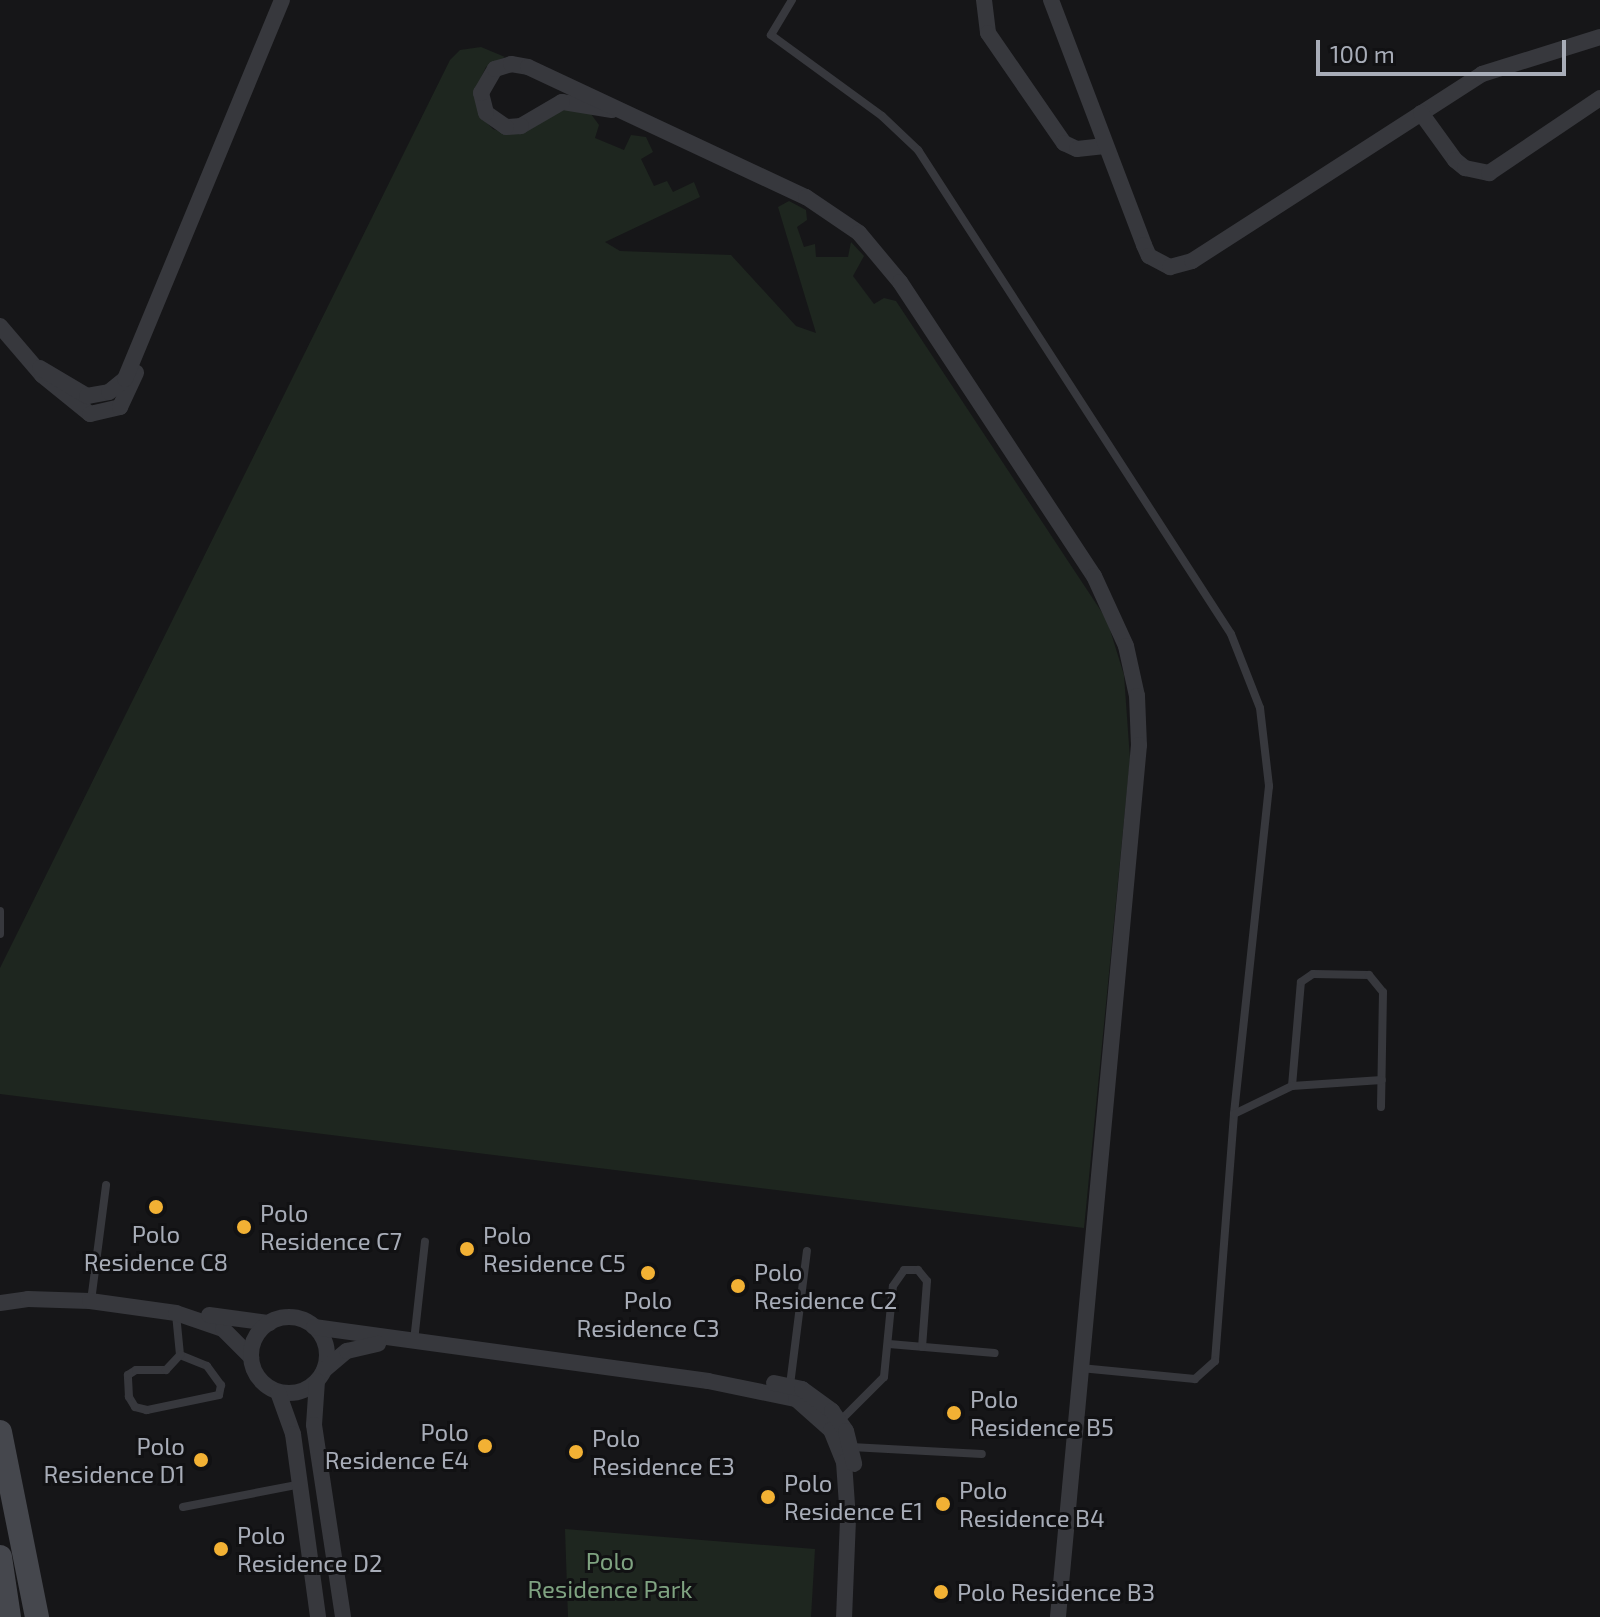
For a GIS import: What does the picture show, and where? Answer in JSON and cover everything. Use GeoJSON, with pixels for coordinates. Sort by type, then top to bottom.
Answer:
{"type":"FeatureCollection","features":[{"type":"Feature","properties":{"kind":"street"},"geometry":{"type":"LineString","coordinates":[[0,326],[40,368],[74,392],[93,396],[116,389],[137,359],[282,0]]}},
{"type":"Feature","properties":{"kind":"street"},"geometry":{"type":"LineString","coordinates":[[984,0],[988,33],[1064,143],[1077,149],[1105,146]]}},
{"type":"Feature","properties":{"kind":"street"},"geometry":{"type":"LineString","coordinates":[[1051,0],[1149,256],[1170,267],[1182,266],[1500,65],[1600,37]]}},
{"type":"Feature","properties":{"kind":"street"},"geometry":{"type":"LineString","coordinates":[[612,110],[562,102],[521,126],[506,127],[486,113],[481,93],[495,69],[519,64],[612,110],[806,197],[859,233],[900,282],[1094,576],[1122,634],[1137,696],[1139,745],[1058,1617]]}},
{"type":"Feature","properties":{"kind":"street"},"geometry":{"type":"LineString","coordinates":[[1421,113],[1455,160],[1477,173],[1489,173],[1600,98]]}},
{"type":"Feature","properties":{"kind":"street"},"geometry":{"type":"LineString","coordinates":[[0,1316],[43,1300]]}},
{"type":"Feature","properties":{"kind":"street"},"geometry":{"type":"LineString","coordinates":[[0,1303],[90,1301],[269,1323],[293,1318],[314,1327],[708,1381],[786,1395],[816,1412],[841,1450],[848,1519]]}},
{"type":"Feature","properties":{"kind":"street"},"geometry":{"type":"LineString","coordinates":[[176,1313],[223,1329],[251,1357],[262,1382],[278,1392],[295,1393],[355,1348],[414,1342]]}},
{"type":"Feature","properties":{"kind":"street"},"geometry":{"type":"LineString","coordinates":[[251,1357],[253,1341],[269,1323]]}},
{"type":"Feature","properties":{"kind":"street"},"geometry":{"type":"LineString","coordinates":[[314,1327],[326,1347],[314,1425],[343,1617]]}},
{"type":"Feature","properties":{"kind":"street"},"geometry":{"type":"LineString","coordinates":[[708,1381],[790,1385],[823,1402],[840,1421],[851,1447],[854,1475],[848,1519],[844,1617]]}},
{"type":"Feature","properties":{"kind":"street"},"geometry":{"type":"LineString","coordinates":[[278,1392],[293,1434],[302,1483],[318,1617]]}},
{"type":"Feature","properties":{"kind":"street"},"geometry":{"type":"LineString","coordinates":[[0,1432],[37,1617]]}},
{"type":"Feature","properties":{"kind":"street"},"geometry":{"type":"LineString","coordinates":[[0,1557],[9,1617]]}},
{"type":"Feature","properties":{"kind":"lane"},"geometry":{"type":"LineString","coordinates":[[792,0],[771,35],[882,116],[918,150],[1231,634],[1248,670],[1262,721],[1269,786],[1234,1114],[1216,1352],[1210,1369],[1186,1379],[1080,1368]]}},
{"type":"Feature","properties":{"kind":"lane"},"geometry":{"type":"LineString","coordinates":[[0,911],[0,934]]}},
{"type":"Feature","properties":{"kind":"lane"},"geometry":{"type":"LineString","coordinates":[[1292,1086],[1297,989],[1306,978],[1320,974],[1369,975],[1381,986],[1381,1107]]}},
{"type":"Feature","properties":{"kind":"lane"},"geometry":{"type":"LineString","coordinates":[[1234,1114],[1292,1086],[1382,1080]]}},
{"type":"Feature","properties":{"kind":"lane"},"geometry":{"type":"LineString","coordinates":[[90,1301],[106,1185]]}},
{"type":"Feature","properties":{"kind":"lane"},"geometry":{"type":"LineString","coordinates":[[414,1342],[425,1242]]}},
{"type":"Feature","properties":{"kind":"lane"},"geometry":{"type":"LineString","coordinates":[[790,1385],[807,1251]]}},
{"type":"Feature","properties":{"kind":"lane"},"geometry":{"type":"LineString","coordinates":[[840,1421],[879,1385],[889,1344],[895,1279],[911,1268],[927,1281],[922,1347]]}},
{"type":"Feature","properties":{"kind":"lane"},"geometry":{"type":"LineString","coordinates":[[176,1313],[180,1355],[166,1370],[136,1370],[128,1375],[129,1397],[135,1407],[147,1410],[219,1395],[221,1385],[207,1366],[180,1355]]}},
{"type":"Feature","properties":{"kind":"lane"},"geometry":{"type":"LineString","coordinates":[[889,1344],[995,1353]]}},
{"type":"Feature","properties":{"kind":"lane"},"geometry":{"type":"LineString","coordinates":[[851,1447],[982,1454]]}},
{"type":"Feature","properties":{"kind":"lane"},"geometry":{"type":"LineString","coordinates":[[183,1507],[302,1483]]}},
{"type":"Feature","properties":{"kind":"green space"},"geometry":{"type":"Polygon","coordinates":[[[481,47],[505,57],[486,67],[475,90],[482,118],[493,129],[501,132],[568,109],[591,114],[599,125],[595,138],[624,150],[631,135],[646,137],[653,152],[641,159],[654,186],[667,181],[673,192],[694,182],[700,197],[605,242],[620,251],[731,255],[796,326],[816,333],[778,207],[789,201],[806,210],[807,220],[797,227],[804,247],[815,244],[816,257],[848,257],[851,242],[864,256],[853,276],[874,304],[884,298],[896,301],[1107,620],[1124,675],[1130,759],[1084,1228],[0,1094],[0,968],[450,60],[460,50],[481,47]]]}},
{"type":"Feature","properties":{"kind":"green space","name":"Polo Residence Park"},"geometry":{"type":"Polygon","coordinates":[[[565,1529],[815,1549],[811,1617],[568,1617],[565,1529]]]}},
{"type":"Feature","properties":{"kind":"place","name":"Polo Residence C8"},"geometry":{"type":"Point","coordinates":[156,1207]}},
{"type":"Feature","properties":{"kind":"place","name":"Polo Residence C7"},"geometry":{"type":"Point","coordinates":[244,1227]}},
{"type":"Feature","properties":{"kind":"place","name":"Polo Residence C5"},"geometry":{"type":"Point","coordinates":[467,1249]}},
{"type":"Feature","properties":{"kind":"place","name":"Polo Residence C3"},"geometry":{"type":"Point","coordinates":[648,1273]}},
{"type":"Feature","properties":{"kind":"place","name":"Polo Residence C2"},"geometry":{"type":"Point","coordinates":[738,1286]}},
{"type":"Feature","properties":{"kind":"place","name":"Polo Residence B5"},"geometry":{"type":"Point","coordinates":[954,1413]}},
{"type":"Feature","properties":{"kind":"place","name":"Polo Residence E4"},"geometry":{"type":"Point","coordinates":[485,1446]}},
{"type":"Feature","properties":{"kind":"place","name":"Polo Residence E3"},"geometry":{"type":"Point","coordinates":[576,1452]}},
{"type":"Feature","properties":{"kind":"place","name":"Polo Residence D1"},"geometry":{"type":"Point","coordinates":[201,1460]}},
{"type":"Feature","properties":{"kind":"place","name":"Polo Residence E1"},"geometry":{"type":"Point","coordinates":[768,1497]}},
{"type":"Feature","properties":{"kind":"place","name":"Polo Residence B4"},"geometry":{"type":"Point","coordinates":[943,1504]}},
{"type":"Feature","properties":{"kind":"place","name":"Polo Residence D2"},"geometry":{"type":"Point","coordinates":[221,1549]}},
{"type":"Feature","properties":{"kind":"place","name":"Polo Residence B3"},"geometry":{"type":"Point","coordinates":[941,1592]}}]}
